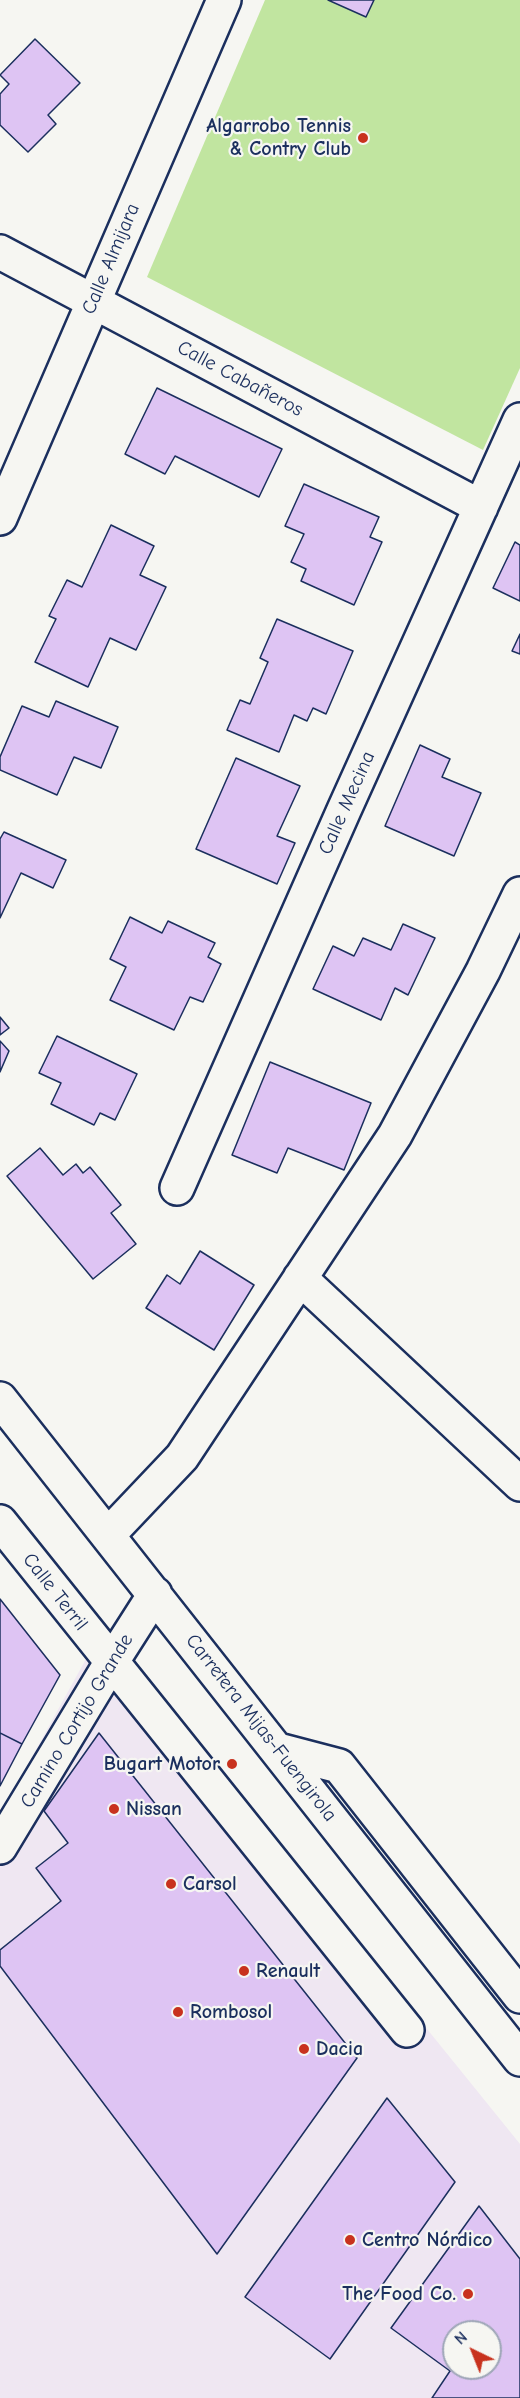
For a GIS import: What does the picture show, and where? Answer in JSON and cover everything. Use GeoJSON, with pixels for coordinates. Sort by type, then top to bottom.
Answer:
{"type":"FeatureCollection","features":[{"type":"Feature","properties":{"kind":"street","name":"Calle Almijara"},"geometry":{"type":"LineString","coordinates":[[0,518],[224,0]]}},
{"type":"Feature","properties":{"kind":"street","name":"Calle Cabañeros"},"geometry":{"type":"LineString","coordinates":[[0,252],[481,507]]}},
{"type":"Feature","properties":{"kind":"street","name":"Calle Mecina"},"geometry":{"type":"LineString","coordinates":[[177,1188],[520,420]]}},
{"type":"Feature","properties":{"kind":"street"},"geometry":{"type":"LineString","coordinates":[[108,1535],[182,1456],[395,1135],[483,971],[520,894]]}},
{"type":"Feature","properties":{"kind":"street"},"geometry":{"type":"LineString","coordinates":[[300,1278],[520,1484]]}},
{"type":"Feature","properties":{"kind":"street","name":"Carretera Mijas-Fuengirola"},"geometry":{"type":"LineString","coordinates":[[0,1399],[520,2059]]}},
{"type":"Feature","properties":{"kind":"street","name":"Calle Terril"},"geometry":{"type":"LineString","coordinates":[[0,1522],[407,2030]]}},
{"type":"Feature","properties":{"kind":"street","name":"Camino Cortijo Grande"},"geometry":{"type":"LineString","coordinates":[[0,1847],[155,1594]]}},
{"type":"Feature","properties":{"kind":"street"},"geometry":{"type":"LineString","coordinates":[[278,1750],[339,1766],[520,1996]]}},
{"type":"Feature","properties":{"kind":"shaded area"},"geometry":{"type":"Polygon","coordinates":[[[103,1628],[520,2144],[520,2398],[0,2398],[0,1815],[103,1628]]]}},
{"type":"Feature","properties":{"kind":"green space","name":"Algarrobo Tennis & Contry Club"},"geometry":{"type":"Polygon","coordinates":[[[265,0],[520,0],[520,368],[483,450],[147,277],[265,0]]]}},
{"type":"Feature","properties":{"kind":"building"},"geometry":{"type":"Polygon","coordinates":[[[328,0],[374,0],[366,17],[328,0]]]}},
{"type":"Feature","properties":{"kind":"building"},"geometry":{"type":"Polygon","coordinates":[[[35,39],[80,83],[48,115],[56,124],[28,152],[0,125],[0,94],[9,84],[0,75],[35,39]]]}},
{"type":"Feature","properties":{"kind":"building"},"geometry":{"type":"Polygon","coordinates":[[[157,388],[282,449],[259,497],[175,456],[165,474],[125,454],[157,388]]]}},
{"type":"Feature","properties":{"kind":"building"},"geometry":{"type":"Polygon","coordinates":[[[304,484],[379,517],[370,537],[382,542],[354,605],[301,581],[306,569],[291,562],[304,534],[285,526],[304,484]]]}},
{"type":"Feature","properties":{"kind":"building"},"geometry":{"type":"Polygon","coordinates":[[[111,525],[154,546],[140,575],[166,587],[136,650],[110,638],[88,687],[35,662],[56,619],[49,616],[67,580],[82,587],[111,525]]]}},
{"type":"Feature","properties":{"kind":"building"},"geometry":{"type":"Polygon","coordinates":[[[515,542],[520,545],[520,601],[493,588],[515,542]]]}},
{"type":"Feature","properties":{"kind":"building"},"geometry":{"type":"Polygon","coordinates":[[[277,619],[353,651],[326,714],[313,708],[307,721],[294,715],[279,752],[227,730],[240,700],[250,704],[268,662],[260,658],[277,619]]]}},
{"type":"Feature","properties":{"kind":"building"},"geometry":{"type":"Polygon","coordinates":[[[520,634],[520,654],[512,651],[520,634]]]}},
{"type":"Feature","properties":{"kind":"building"},"geometry":{"type":"Polygon","coordinates":[[[56,701],[118,727],[101,768],[74,757],[57,795],[0,770],[0,757],[22,706],[49,717],[56,701]]]}},
{"type":"Feature","properties":{"kind":"building"},"geometry":{"type":"Polygon","coordinates":[[[420,745],[450,759],[442,777],[481,793],[454,856],[385,826],[420,745]]]}},
{"type":"Feature","properties":{"kind":"building"},"geometry":{"type":"Polygon","coordinates":[[[236,758],[300,786],[277,836],[295,843],[277,884],[196,849],[236,758]]]}},
{"type":"Feature","properties":{"kind":"building"},"geometry":{"type":"Polygon","coordinates":[[[4,832],[66,860],[53,888],[21,873],[0,918],[0,839],[4,832]]]}},
{"type":"Feature","properties":{"kind":"building"},"geometry":{"type":"Polygon","coordinates":[[[130,917],[162,933],[168,921],[215,943],[208,957],[221,964],[203,1002],[190,997],[174,1030],[110,1000],[126,967],[110,959],[130,917]]]}},
{"type":"Feature","properties":{"kind":"building"},"geometry":{"type":"Polygon","coordinates":[[[403,924],[435,938],[408,995],[395,988],[381,1020],[313,989],[333,946],[354,956],[363,938],[391,950],[403,924]]]}},
{"type":"Feature","properties":{"kind":"building"},"geometry":{"type":"Polygon","coordinates":[[[0,1017],[9,1028],[0,1035],[0,1017]]]}},
{"type":"Feature","properties":{"kind":"building"},"geometry":{"type":"Polygon","coordinates":[[[57,1036],[137,1074],[115,1120],[100,1113],[94,1125],[51,1104],[61,1083],[39,1073],[57,1036]]]}},
{"type":"Feature","properties":{"kind":"building"},"geometry":{"type":"Polygon","coordinates":[[[0,1041],[9,1051],[0,1072],[0,1041]]]}},
{"type":"Feature","properties":{"kind":"building"},"geometry":{"type":"Polygon","coordinates":[[[270,1062],[371,1103],[344,1170],[288,1148],[277,1173],[232,1155],[270,1062]]]}},
{"type":"Feature","properties":{"kind":"building"},"geometry":{"type":"Polygon","coordinates":[[[40,1148],[63,1175],[76,1164],[83,1173],[90,1167],[121,1205],[111,1213],[136,1244],[93,1279],[7,1176],[40,1148]]]}},
{"type":"Feature","properties":{"kind":"building"},"geometry":{"type":"Polygon","coordinates":[[[200,1251],[254,1285],[214,1350],[146,1308],[167,1275],[180,1284],[200,1251]]]}},
{"type":"Feature","properties":{"kind":"building"},"geometry":{"type":"Polygon","coordinates":[[[0,1599],[60,1675],[22,1744],[0,1733],[0,1599]]]}},
{"type":"Feature","properties":{"kind":"building"},"geometry":{"type":"Polygon","coordinates":[[[0,1733],[22,1744],[0,1786],[0,1733]]]}},
{"type":"Feature","properties":{"kind":"building","name":"Rombosol"},"geometry":{"type":"Polygon","coordinates":[[[99,1733],[357,2058],[217,2254],[0,1966],[0,1950],[61,1901],[36,1868],[68,1843],[44,1811],[99,1733]]]}},
{"type":"Feature","properties":{"kind":"building","name":"Centro Nórdico"},"geometry":{"type":"Polygon","coordinates":[[[387,2098],[455,2182],[330,2359],[245,2297],[387,2098]]]}},
{"type":"Feature","properties":{"kind":"building","name":"The Food Co."},"geometry":{"type":"Polygon","coordinates":[[[479,2206],[520,2259],[520,2398],[432,2398],[444,2380],[502,2380],[502,2320],[442,2320],[442,2365],[391,2328],[479,2206]]]}},
{"type":"Feature","properties":{"kind":"place","name":"Algarrobo Tennis & Contry Club"},"geometry":{"type":"Point","coordinates":[363,138]}},
{"type":"Feature","properties":{"kind":"place","name":"Bugart Motor"},"geometry":{"type":"Point","coordinates":[232,1764]}},
{"type":"Feature","properties":{"kind":"place","name":"Nissan"},"geometry":{"type":"Point","coordinates":[114,1809]}},
{"type":"Feature","properties":{"kind":"place","name":"Carsol"},"geometry":{"type":"Point","coordinates":[171,1884]}},
{"type":"Feature","properties":{"kind":"place","name":"Renault"},"geometry":{"type":"Point","coordinates":[244,1971]}},
{"type":"Feature","properties":{"kind":"place","name":"Rombosol"},"geometry":{"type":"Point","coordinates":[178,2012]}},
{"type":"Feature","properties":{"kind":"place","name":"Dacia"},"geometry":{"type":"Point","coordinates":[304,2049]}},
{"type":"Feature","properties":{"kind":"place","name":"Centro Nórdico"},"geometry":{"type":"Point","coordinates":[350,2240]}},
{"type":"Feature","properties":{"kind":"place","name":"The Food Co."},"geometry":{"type":"Point","coordinates":[468,2294]}}]}
